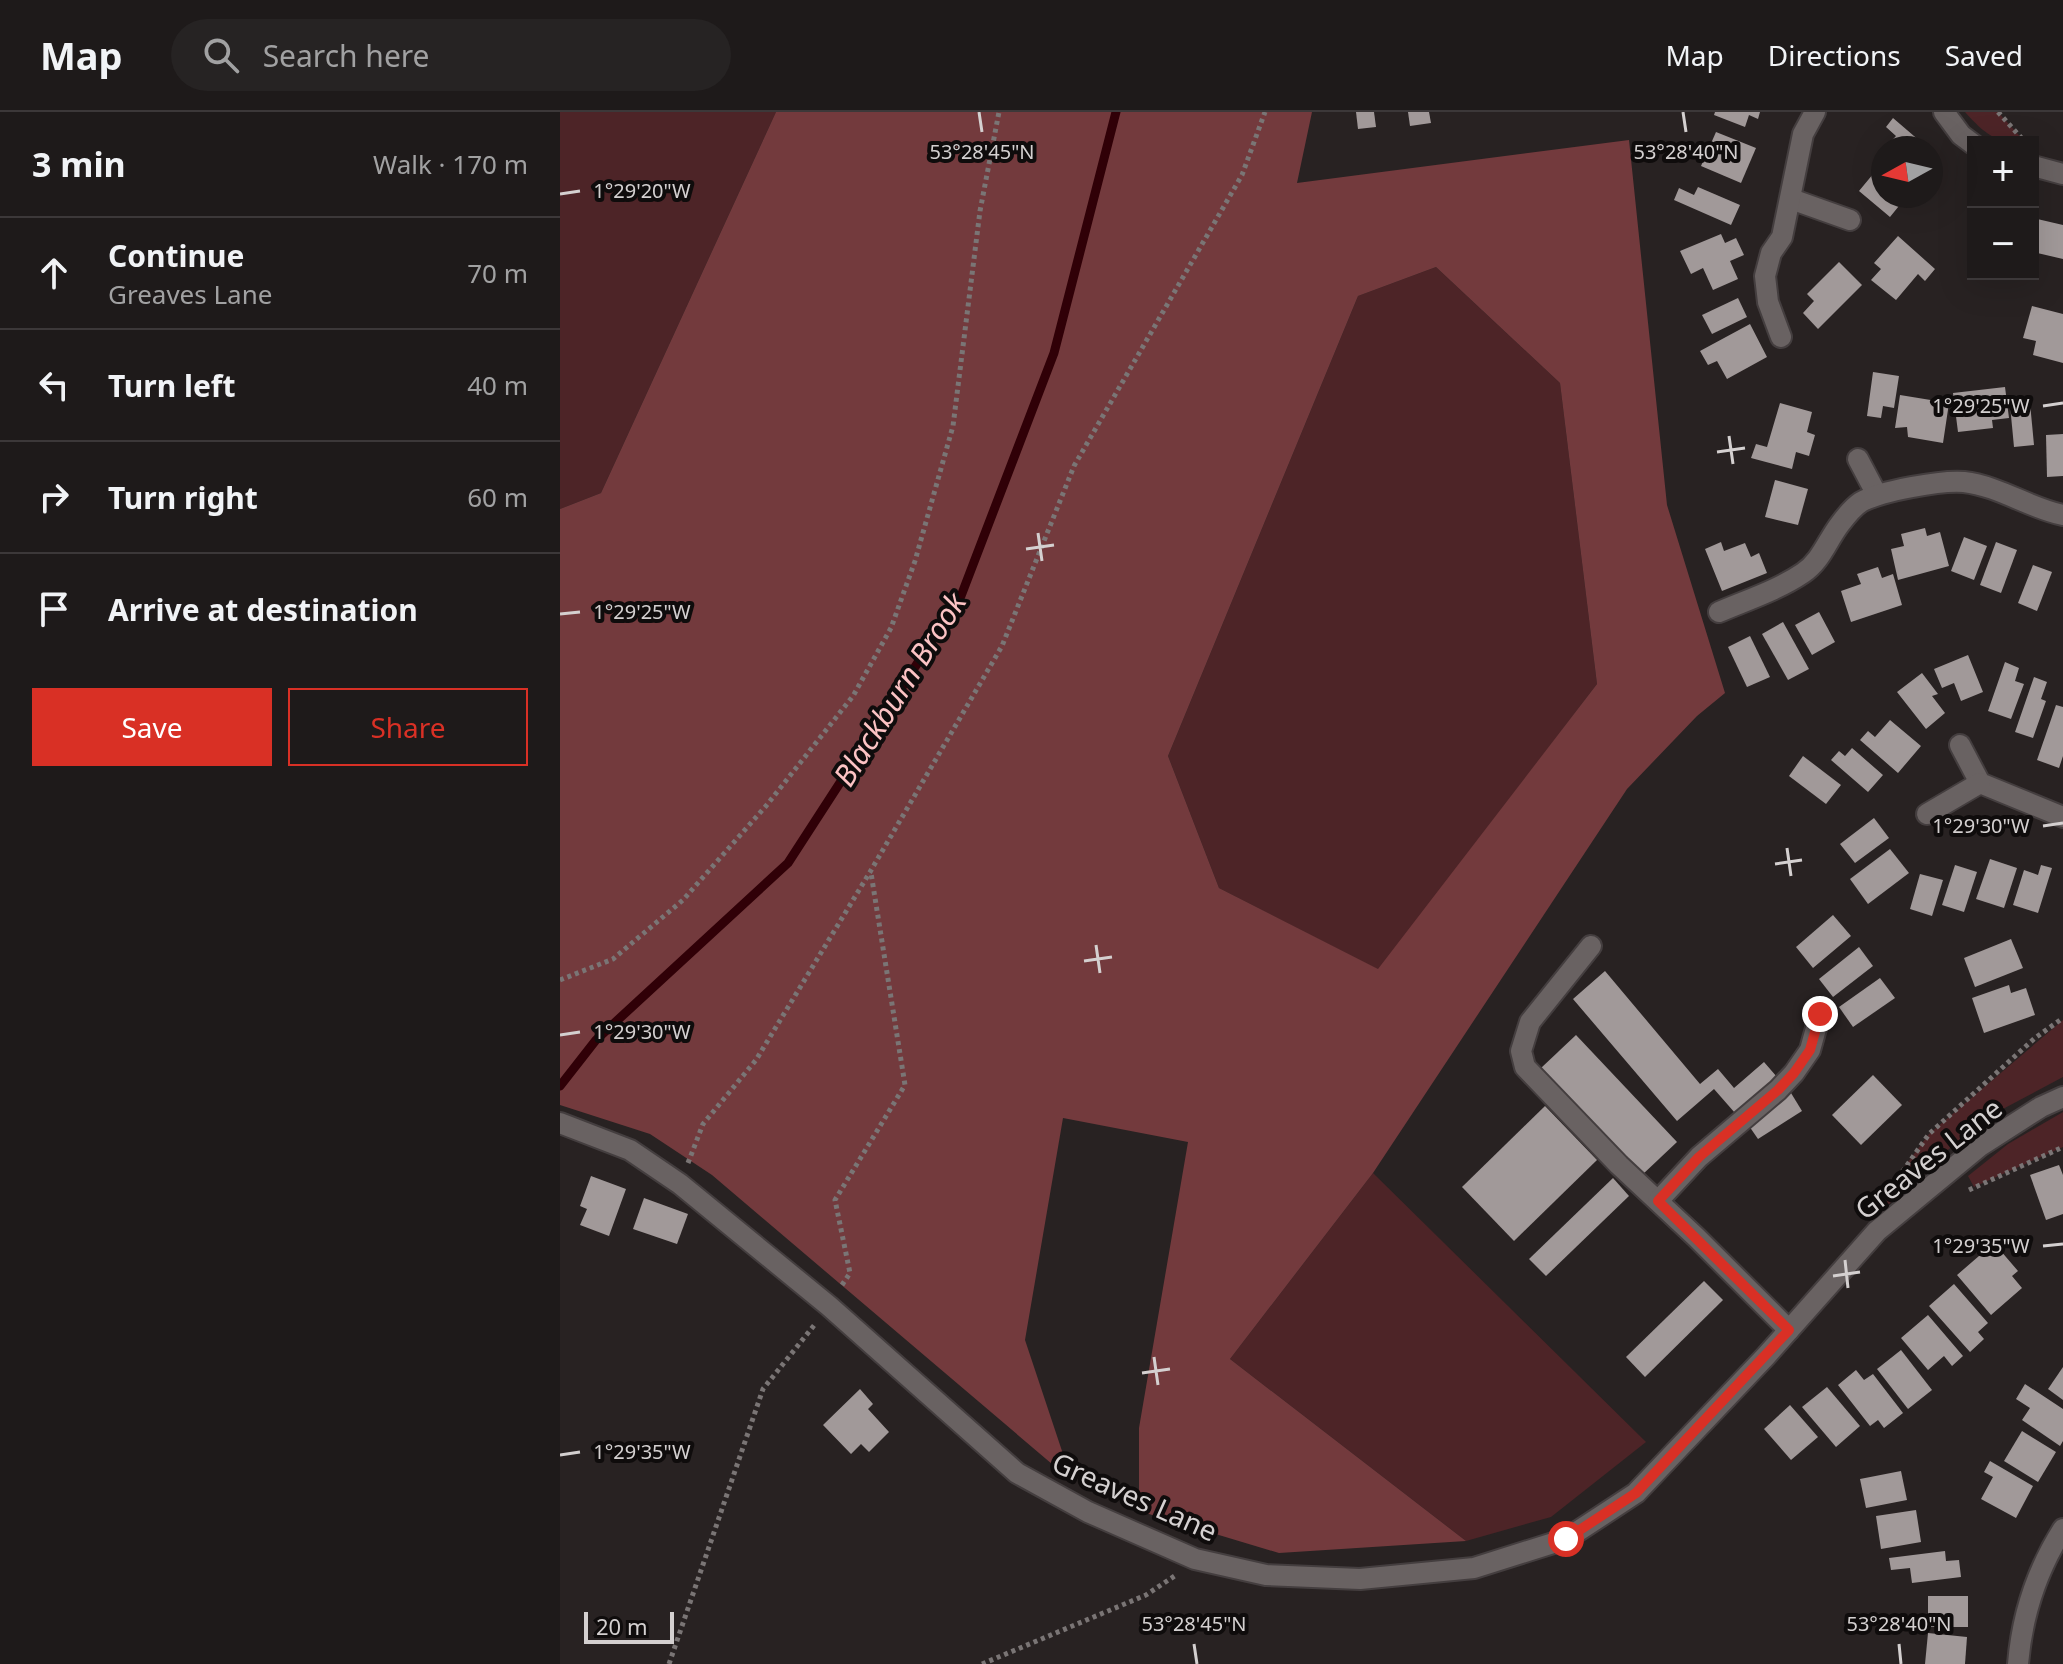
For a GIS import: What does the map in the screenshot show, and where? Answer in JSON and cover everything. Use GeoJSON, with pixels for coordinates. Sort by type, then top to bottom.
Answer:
{"type":"FeatureCollection","features":[{"type":"Feature","properties":{"kind":"street"},"geometry":{"type":"LineString","coordinates":[[1781,337],[1768,302],[1765,276],[1771,253],[1782,237],[1791,199],[1795,161],[1803,134],[1815,112]]}},
{"type":"Feature","properties":{"kind":"street"},"geometry":{"type":"LineString","coordinates":[[1944,112],[1967,140]]}},
{"type":"Feature","properties":{"kind":"street"},"geometry":{"type":"LineString","coordinates":[[2039,168],[2063,174]]}},
{"type":"Feature","properties":{"kind":"street"},"geometry":{"type":"LineString","coordinates":[[1791,199],[1850,220]]}},
{"type":"Feature","properties":{"kind":"street"},"geometry":{"type":"LineString","coordinates":[[1858,459],[1877,495]]}},
{"type":"Feature","properties":{"kind":"street"},"geometry":{"type":"LineString","coordinates":[[1719,612],[1803,573],[1820,558],[1838,527],[1859,504],[1877,495],[1949,481],[1984,486],[2063,515]]}},
{"type":"Feature","properties":{"kind":"street"},"geometry":{"type":"LineString","coordinates":[[1960,745],[1980,783],[2063,817]]}},
{"type":"Feature","properties":{"kind":"street"},"geometry":{"type":"LineString","coordinates":[[1927,814],[1980,783]]}},
{"type":"Feature","properties":{"kind":"street"},"geometry":{"type":"LineString","coordinates":[[1591,946],[1530,1022],[1521,1051],[1525,1067],[1619,1165],[1789,1330]]}},
{"type":"Feature","properties":{"kind":"street"},"geometry":{"type":"LineString","coordinates":[[1658,1201],[1699,1157],[1794,1073],[1810,1050],[1820,1014]]}},
{"type":"Feature","properties":{"kind":"street","name":"Greaves Lane"},"geometry":{"type":"LineString","coordinates":[[560,1123],[630,1150],[680,1184],[829,1306],[1017,1473],[1088,1512],[1195,1559],[1266,1575],[1360,1579],[1474,1568],[1566,1539],[1636,1493],[1877,1231],[1980,1146],[2041,1107],[2063,1097]]}},
{"type":"Feature","properties":{"kind":"street"},"geometry":{"type":"LineString","coordinates":[[2018,1664],[2036,1578],[2063,1529]]}},
{"type":"Feature","properties":{"kind":"path"},"geometry":{"type":"LineString","coordinates":[[560,980],[613,959],[683,900],[766,806],[853,696],[891,628],[915,561],[953,426],[980,211],[999,112]]}},
{"type":"Feature","properties":{"kind":"path"},"geometry":{"type":"LineString","coordinates":[[1998,112],[2020,136]]}},
{"type":"Feature","properties":{"kind":"path"},"geometry":{"type":"LineString","coordinates":[[680,1184],[703,1124],[756,1060],[1002,646],[1074,466],[1242,175],[1266,113]]}},
{"type":"Feature","properties":{"kind":"path"},"geometry":{"type":"LineString","coordinates":[[1877,1231],[1893,1182],[1929,1134],[2035,1038],[2063,1018]]}},
{"type":"Feature","properties":{"kind":"path"},"geometry":{"type":"LineString","coordinates":[[1933,1183],[1967,1191],[2063,1147]]}},
{"type":"Feature","properties":{"kind":"path"},"geometry":{"type":"LineString","coordinates":[[982,1664],[1146,1595],[1195,1559]]}},
{"type":"Feature","properties":{"kind":"shaded area"},"geometry":{"type":"Polygon","coordinates":[[[560,112],[776,112],[601,493],[560,509],[560,112]]]}},
{"type":"Feature","properties":{"kind":"shaded area"},"geometry":{"type":"Polygon","coordinates":[[[776,112],[1312,112],[1297,183],[1629,140],[1667,505],[1725,693],[1697,716],[1627,789],[1373,1173],[1230,1359],[1466,1541],[1279,1553],[1139,1511],[1139,1428],[1188,1142],[1063,1118],[1025,1340],[1072,1481],[712,1175],[650,1134],[560,1105],[560,509],[601,493],[776,112]],[[1436,267],[1358,296],[1168,756],[1219,888],[1378,969],[1597,684],[1560,383],[1436,267]]]}},
{"type":"Feature","properties":{"kind":"shaded area"},"geometry":{"type":"Polygon","coordinates":[[[1965,112],[1998,112],[2020,136],[1991,136],[1965,112]]]}},
{"type":"Feature","properties":{"kind":"shaded area"},"geometry":{"type":"Polygon","coordinates":[[[1436,267],[1560,383],[1597,684],[1379,970],[1219,888],[1168,756],[1358,296],[1436,267]]]}},
{"type":"Feature","properties":{"kind":"shaded area"},"geometry":{"type":"Polygon","coordinates":[[[2063,1020],[2063,1077],[2001,1110],[1933,1161],[1885,1208],[1893,1182],[1929,1134],[2063,1020]]]}},
{"type":"Feature","properties":{"kind":"shaded area"},"geometry":{"type":"Polygon","coordinates":[[[2063,1112],[2063,1147],[1974,1187],[1968,1176],[2008,1144],[2063,1112]]]}},
{"type":"Feature","properties":{"kind":"shaded area"},"geometry":{"type":"Polygon","coordinates":[[[1373,1173],[1646,1442],[1551,1517],[1466,1541],[1230,1359],[1373,1173]]]}},
{"type":"Feature","properties":{"kind":"building"},"geometry":{"type":"Polygon","coordinates":[[[1356,112],[1374,112],[1376,127],[1358,129],[1356,112]]]}},
{"type":"Feature","properties":{"kind":"building"},"geometry":{"type":"Polygon","coordinates":[[[1408,112],[1429,112],[1431,123],[1410,126],[1408,112]]]}},
{"type":"Feature","properties":{"kind":"building"},"geometry":{"type":"Polygon","coordinates":[[[1715,112],[1760,112],[1758,119],[1749,115],[1745,127],[1714,115],[1715,112]]]}},
{"type":"Feature","properties":{"kind":"building"},"geometry":{"type":"Polygon","coordinates":[[[1893,118],[1914,136],[1896,136],[1886,127],[1893,118]]]}},
{"type":"Feature","properties":{"kind":"building"},"geometry":{"type":"Polygon","coordinates":[[[1716,132],[1756,148],[1741,183],[1701,166],[1716,132]]]}},
{"type":"Feature","properties":{"kind":"building"},"geometry":{"type":"Polygon","coordinates":[[[1871,176],[1871,201],[1859,191],[1871,176]]]}},
{"type":"Feature","properties":{"kind":"building"},"geometry":{"type":"Polygon","coordinates":[[[1698,187],[1740,205],[1731,225],[1674,200],[1679,188],[1694,195],[1698,187]]]}},
{"type":"Feature","properties":{"kind":"building"},"geometry":{"type":"Polygon","coordinates":[[[1879,208],[1897,208],[1890,217],[1879,208]]]}},
{"type":"Feature","properties":{"kind":"building"},"geometry":{"type":"Polygon","coordinates":[[[2039,219],[2063,225],[2063,259],[2039,253],[2039,219]]]}},
{"type":"Feature","properties":{"kind":"building"},"geometry":{"type":"Polygon","coordinates":[[[1721,234],[1725,243],[1736,238],[1744,255],[1730,261],[1738,279],[1713,290],[1703,268],[1691,274],[1680,251],[1721,234]]]}},
{"type":"Feature","properties":{"kind":"building"},"geometry":{"type":"Polygon","coordinates":[[[1898,236],[1935,269],[1925,281],[1918,274],[1896,300],[1871,280],[1881,269],[1874,263],[1898,236]]]}},
{"type":"Feature","properties":{"kind":"building"},"geometry":{"type":"Polygon","coordinates":[[[1839,262],[1862,285],[1818,329],[1803,313],[1814,301],[1807,294],[1839,262]]]}},
{"type":"Feature","properties":{"kind":"building"},"geometry":{"type":"Polygon","coordinates":[[[1738,298],[1747,317],[1712,334],[1702,315],[1738,298]]]}},
{"type":"Feature","properties":{"kind":"building"},"geometry":{"type":"Polygon","coordinates":[[[2032,306],[2063,314],[2063,363],[2033,355],[2036,341],[2023,338],[2032,306]]]}},
{"type":"Feature","properties":{"kind":"building"},"geometry":{"type":"Polygon","coordinates":[[[1750,324],[1767,357],[1727,379],[1717,361],[1708,365],[1700,351],[1750,324]]]}},
{"type":"Feature","properties":{"kind":"building"},"geometry":{"type":"Polygon","coordinates":[[[1873,372],[1899,376],[1894,408],[1883,406],[1881,418],[1867,416],[1873,372]]]}},
{"type":"Feature","properties":{"kind":"building"},"geometry":{"type":"Polygon","coordinates":[[[2005,387],[2009,418],[1992,420],[1993,428],[1958,432],[1953,393],[2005,387]]]}},
{"type":"Feature","properties":{"kind":"building"},"geometry":{"type":"Polygon","coordinates":[[[1900,395],[1949,403],[1943,443],[1908,437],[1907,427],[1895,428],[1900,395]]]}},
{"type":"Feature","properties":{"kind":"building"},"geometry":{"type":"Polygon","coordinates":[[[1780,403],[1812,412],[1807,432],[1815,435],[1809,456],[1796,452],[1792,469],[1751,458],[1756,444],[1767,447],[1780,403]]]}},
{"type":"Feature","properties":{"kind":"building"},"geometry":{"type":"Polygon","coordinates":[[[2030,403],[2034,445],[2014,447],[2010,405],[2030,403]]]}},
{"type":"Feature","properties":{"kind":"building"},"geometry":{"type":"Polygon","coordinates":[[[2063,434],[2063,476],[2047,477],[2046,435],[2063,434]]]}},
{"type":"Feature","properties":{"kind":"building"},"geometry":{"type":"Polygon","coordinates":[[[1775,480],[1808,489],[1798,525],[1765,517],[1775,480]]]}},
{"type":"Feature","properties":{"kind":"building"},"geometry":{"type":"Polygon","coordinates":[[[1925,528],[1927,536],[1940,532],[1949,566],[1898,580],[1891,549],[1904,546],[1901,534],[1925,528]]]}},
{"type":"Feature","properties":{"kind":"building"},"geometry":{"type":"Polygon","coordinates":[[[1964,537],[1987,546],[1974,580],[1951,571],[1964,537]]]}},
{"type":"Feature","properties":{"kind":"building"},"geometry":{"type":"Polygon","coordinates":[[[1721,542],[1724,551],[1745,543],[1751,557],[1759,553],[1767,573],[1722,591],[1705,549],[1721,542]]]}},
{"type":"Feature","properties":{"kind":"building"},"geometry":{"type":"Polygon","coordinates":[[[1996,542],[2017,550],[2001,593],[1980,585],[1996,542]]]}},
{"type":"Feature","properties":{"kind":"building"},"geometry":{"type":"Polygon","coordinates":[[[2033,565],[2052,572],[2037,611],[2018,603],[2033,565]]]}},
{"type":"Feature","properties":{"kind":"building"},"geometry":{"type":"Polygon","coordinates":[[[1878,567],[1882,578],[1893,574],[1902,605],[1851,622],[1841,591],[1861,584],[1857,574],[1878,567]]]}},
{"type":"Feature","properties":{"kind":"building"},"geometry":{"type":"Polygon","coordinates":[[[1819,612],[1835,642],[1812,655],[1795,625],[1819,612]]]}},
{"type":"Feature","properties":{"kind":"building"},"geometry":{"type":"Polygon","coordinates":[[[1783,622],[1809,669],[1788,680],[1762,634],[1783,622]]]}},
{"type":"Feature","properties":{"kind":"building"},"geometry":{"type":"Polygon","coordinates":[[[1750,636],[1770,677],[1747,687],[1728,647],[1750,636]]]}},
{"type":"Feature","properties":{"kind":"building"},"geometry":{"type":"Polygon","coordinates":[[[1968,655],[1983,692],[1961,701],[1954,683],[1942,688],[1934,669],[1968,655]]]}},
{"type":"Feature","properties":{"kind":"building"},"geometry":{"type":"Polygon","coordinates":[[[2005,662],[2019,668],[2015,681],[2024,684],[2011,719],[1988,711],[2005,662]]]}},
{"type":"Feature","properties":{"kind":"building"},"geometry":{"type":"Polygon","coordinates":[[[1922,673],[1938,694],[1932,696],[1945,713],[1926,729],[1897,692],[1922,673]]]}},
{"type":"Feature","properties":{"kind":"building"},"geometry":{"type":"Polygon","coordinates":[[[2034,677],[2047,682],[2041,699],[2046,701],[2033,738],[2015,732],[2034,677]]]}},
{"type":"Feature","properties":{"kind":"building"},"geometry":{"type":"Polygon","coordinates":[[[2056,705],[2063,707],[2063,756],[2059,768],[2037,760],[2056,705]]]}},
{"type":"Feature","properties":{"kind":"building"},"geometry":{"type":"Polygon","coordinates":[[[1890,720],[1921,746],[1898,773],[1860,740],[1868,731],[1875,737],[1890,720]]]}},
{"type":"Feature","properties":{"kind":"building"},"geometry":{"type":"Polygon","coordinates":[[[1852,748],[1883,775],[1868,792],[1831,760],[1839,751],[1845,756],[1852,748]]]}},
{"type":"Feature","properties":{"kind":"building"},"geometry":{"type":"Polygon","coordinates":[[[1803,756],[1841,785],[1826,804],[1789,776],[1803,756]]]}},
{"type":"Feature","properties":{"kind":"building"},"geometry":{"type":"Polygon","coordinates":[[[1874,818],[1889,838],[1855,863],[1840,844],[1874,818]]]}},
{"type":"Feature","properties":{"kind":"building"},"geometry":{"type":"Polygon","coordinates":[[[1890,849],[1909,873],[1868,904],[1850,879],[1890,849]]]}},
{"type":"Feature","properties":{"kind":"building"},"geometry":{"type":"Polygon","coordinates":[[[1990,859],[2017,868],[2004,908],[1976,899],[1990,859]]]}},
{"type":"Feature","properties":{"kind":"building"},"geometry":{"type":"Polygon","coordinates":[[[1955,865],[1977,872],[1964,912],[1942,905],[1955,865]]]}},
{"type":"Feature","properties":{"kind":"building"},"geometry":{"type":"Polygon","coordinates":[[[2041,865],[2052,868],[2038,913],[2013,905],[2024,870],[2038,875],[2041,865]]]}},
{"type":"Feature","properties":{"kind":"building"},"geometry":{"type":"Polygon","coordinates":[[[1920,874],[1943,880],[1932,916],[1910,909],[1920,874]]]}},
{"type":"Feature","properties":{"kind":"building"},"geometry":{"type":"Polygon","coordinates":[[[1833,915],[1851,936],[1813,968],[1796,947],[1833,915]]]}},
{"type":"Feature","properties":{"kind":"building"},"geometry":{"type":"Polygon","coordinates":[[[2011,939],[2023,968],[1975,987],[1964,958],[2011,939]]]}},
{"type":"Feature","properties":{"kind":"building"},"geometry":{"type":"Polygon","coordinates":[[[1859,947],[1873,966],[1833,997],[1819,979],[1859,947]]]}},
{"type":"Feature","properties":{"kind":"building"},"geometry":{"type":"Polygon","coordinates":[[[1605,971],[1700,1084],[1718,1069],[1734,1088],[1764,1062],[1777,1077],[1735,1113],[1714,1089],[1677,1121],[1573,999],[1605,971]]]}},
{"type":"Feature","properties":{"kind":"building"},"geometry":{"type":"Polygon","coordinates":[[[1880,978],[1895,998],[1853,1027],[1839,1007],[1880,978]]]}},
{"type":"Feature","properties":{"kind":"building"},"geometry":{"type":"Polygon","coordinates":[[[2009,985],[2011,993],[2026,988],[2035,1015],[1984,1033],[1972,998],[2009,985]]]}},
{"type":"Feature","properties":{"kind":"building"},"geometry":{"type":"Polygon","coordinates":[[[1576,1035],[1677,1142],[1642,1175],[1541,1068],[1576,1035]]]}},
{"type":"Feature","properties":{"kind":"building"},"geometry":{"type":"Polygon","coordinates":[[[1873,1075],[1902,1105],[1861,1145],[1832,1115],[1873,1075]]]}},
{"type":"Feature","properties":{"kind":"building"},"geometry":{"type":"Polygon","coordinates":[[[1791,1093],[1802,1111],[1758,1139],[1747,1123],[1791,1093]]]}},
{"type":"Feature","properties":{"kind":"building"},"geometry":{"type":"Polygon","coordinates":[[[1545,1106],[1597,1160],[1514,1241],[1462,1187],[1545,1106]]]}},
{"type":"Feature","properties":{"kind":"building"},"geometry":{"type":"Polygon","coordinates":[[[2059,1165],[2063,1175],[2063,1214],[2046,1220],[2030,1175],[2059,1165]]]}},
{"type":"Feature","properties":{"kind":"building"},"geometry":{"type":"Polygon","coordinates":[[[591,1176],[626,1189],[609,1236],[580,1225],[587,1209],[580,1206],[591,1176]]]}},
{"type":"Feature","properties":{"kind":"building"},"geometry":{"type":"Polygon","coordinates":[[[1613,1178],[1629,1196],[1546,1276],[1529,1259],[1613,1178]]]}},
{"type":"Feature","properties":{"kind":"building"},"geometry":{"type":"Polygon","coordinates":[[[644,1198],[688,1214],[677,1244],[633,1229],[644,1198]]]}},
{"type":"Feature","properties":{"kind":"building"},"geometry":{"type":"Polygon","coordinates":[[[1994,1243],[2018,1271],[2012,1276],[2022,1288],[1991,1315],[1957,1275],[1994,1243]]]}},
{"type":"Feature","properties":{"kind":"building"},"geometry":{"type":"Polygon","coordinates":[[[1704,1281],[1723,1300],[1645,1377],[1626,1357],[1704,1281]]]}},
{"type":"Feature","properties":{"kind":"building"},"geometry":{"type":"Polygon","coordinates":[[[1954,1284],[1988,1323],[1978,1332],[1984,1339],[1970,1352],[1929,1306],[1954,1284]]]}},
{"type":"Feature","properties":{"kind":"building"},"geometry":{"type":"Polygon","coordinates":[[[1928,1315],[1963,1356],[1952,1366],[1944,1356],[1928,1370],[1901,1338],[1928,1315]]]}},
{"type":"Feature","properties":{"kind":"building"},"geometry":{"type":"Polygon","coordinates":[[[1901,1350],[1932,1390],[1908,1409],[1877,1369],[1901,1350]]]}},
{"type":"Feature","properties":{"kind":"building"},"geometry":{"type":"Polygon","coordinates":[[[2063,1367],[2063,1400],[2048,1389],[2063,1367]]]}},
{"type":"Feature","properties":{"kind":"building"},"geometry":{"type":"Polygon","coordinates":[[[1856,1370],[1864,1380],[1873,1374],[1903,1413],[1884,1428],[1878,1420],[1870,1426],[1838,1385],[1856,1370]]]}},
{"type":"Feature","properties":{"kind":"building"},"geometry":{"type":"Polygon","coordinates":[[[2025,1384],[2063,1409],[2063,1441],[2060,1446],[2022,1420],[2030,1408],[2016,1399],[2025,1384]]]}},
{"type":"Feature","properties":{"kind":"building"},"geometry":{"type":"Polygon","coordinates":[[[1827,1387],[1860,1426],[1836,1447],[1802,1407],[1827,1387]]]}},
{"type":"Feature","properties":{"kind":"building"},"geometry":{"type":"Polygon","coordinates":[[[860,1389],[873,1404],[868,1409],[889,1432],[869,1452],[861,1444],[851,1454],[823,1425],[860,1389]]]}},
{"type":"Feature","properties":{"kind":"building"},"geometry":{"type":"Polygon","coordinates":[[[1790,1405],[1818,1437],[1791,1460],[1764,1429],[1790,1405]]]}},
{"type":"Feature","properties":{"kind":"building"},"geometry":{"type":"Polygon","coordinates":[[[2022,1431],[2056,1452],[2038,1482],[2004,1461],[2022,1431]]]}},
{"type":"Feature","properties":{"kind":"building"},"geometry":{"type":"Polygon","coordinates":[[[1990,1461],[2033,1486],[2016,1518],[1981,1499],[1993,1477],[1984,1472],[1990,1461]]]}},
{"type":"Feature","properties":{"kind":"building"},"geometry":{"type":"Polygon","coordinates":[[[1901,1471],[1907,1500],[1866,1508],[1860,1479],[1901,1471]]]}},
{"type":"Feature","properties":{"kind":"building"},"geometry":{"type":"Polygon","coordinates":[[[1916,1510],[1921,1542],[1881,1549],[1876,1516],[1916,1510]]]}},
{"type":"Feature","properties":{"kind":"building"},"geometry":{"type":"Polygon","coordinates":[[[1945,1551],[1946,1561],[1959,1560],[1961,1577],[1912,1583],[1910,1568],[1891,1570],[1889,1558],[1945,1551]]]}},
{"type":"Feature","properties":{"kind":"building"},"geometry":{"type":"Polygon","coordinates":[[[1928,1596],[1968,1596],[1968,1627],[1928,1627],[1928,1596]]]}},
{"type":"Feature","properties":{"kind":"building"},"geometry":{"type":"Polygon","coordinates":[[[1928,1633],[1967,1637],[1965,1664],[1925,1664],[1928,1633]]]}},
{"type":"Feature","properties":{"kind":"waterway","name":"Blackburn Brook"},"geometry":{"type":"LineString","coordinates":[[560,1086],[596,1040],[788,863],[961,596],[1054,353],[1116,112]]}},
{"type":"Feature","properties":{"kind":"route"},"geometry":{"type":"LineString","coordinates":[[1566,1539],[1636,1493],[1789,1330],[1658,1201],[1699,1157],[1794,1073],[1810,1050],[1820,1014]]}}]}
